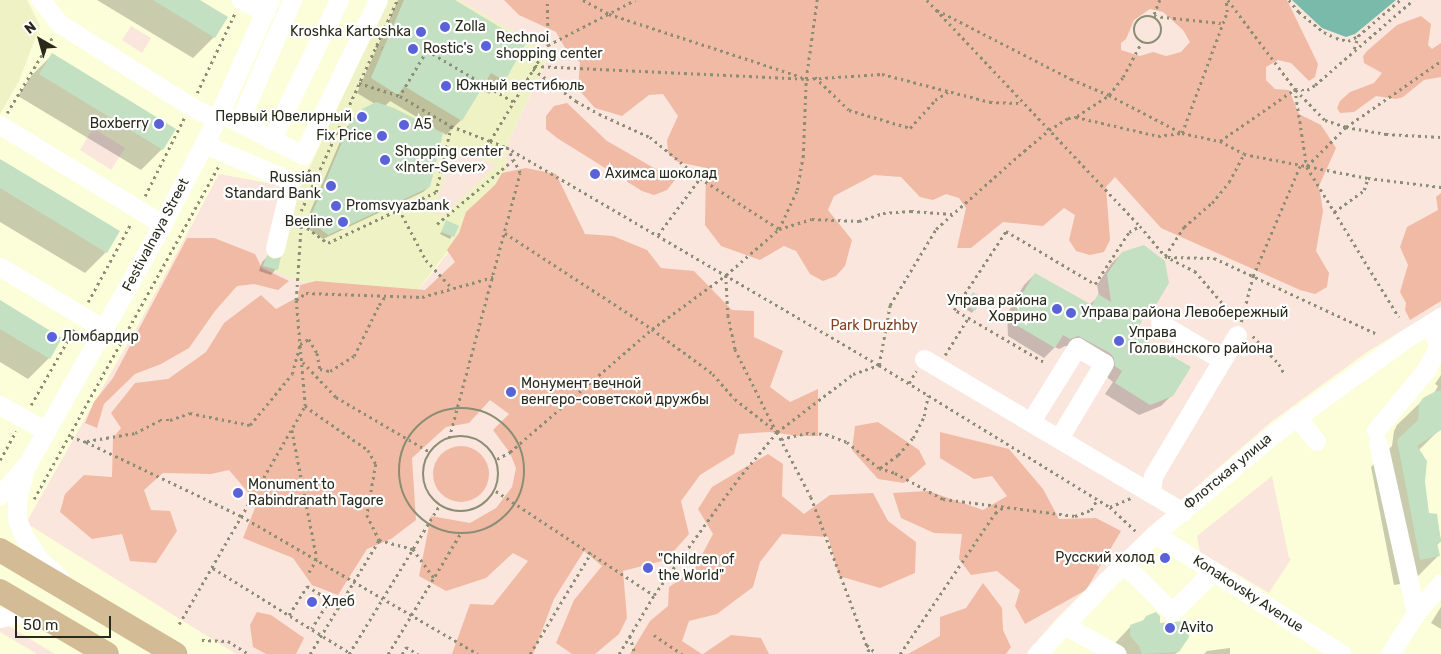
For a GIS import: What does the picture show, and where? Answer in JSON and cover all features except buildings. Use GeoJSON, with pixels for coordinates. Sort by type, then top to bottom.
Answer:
{"type":"FeatureCollection","features":[{"type":"Feature","properties":{"kind":"main road"},"geometry":{"type":"LineString","coordinates":[[0,550],[175,654]]}},
{"type":"Feature","properties":{"kind":"main road"},"geometry":{"type":"LineString","coordinates":[[0,591],[107,654]]}},
{"type":"Feature","properties":{"kind":"street"},"geometry":{"type":"LineString","coordinates":[[41,0],[60,24],[190,106],[239,122],[303,155],[378,0]]}},
{"type":"Feature","properties":{"kind":"street"},"geometry":{"type":"LineString","coordinates":[[241,0],[267,6]]}},
{"type":"Feature","properties":{"kind":"street"},"geometry":{"type":"LineString","coordinates":[[239,122],[292,0]]}},
{"type":"Feature","properties":{"kind":"street"},"geometry":{"type":"LineString","coordinates":[[271,140],[339,0]]}},
{"type":"Feature","properties":{"kind":"street","name":"Festivalnaya Street"},"geometry":{"type":"LineString","coordinates":[[0,496],[28,463],[162,224],[219,116],[267,6]]}},
{"type":"Feature","properties":{"kind":"street"},"geometry":{"type":"LineString","coordinates":[[2,120],[162,224]]}},
{"type":"Feature","properties":{"kind":"street"},"geometry":{"type":"LineString","coordinates":[[204,144],[291,181],[275,248]]}},
{"type":"Feature","properties":{"kind":"street"},"geometry":{"type":"LineString","coordinates":[[0,267],[104,329]]}},
{"type":"Feature","properties":{"kind":"street"},"geometry":{"type":"LineString","coordinates":[[1428,607],[1377,436],[1426,370],[1439,346],[1435,321]]}},
{"type":"Feature","properties":{"kind":"street","name":"Флотская улица"},"geometry":{"type":"LineString","coordinates":[[1037,654],[1124,564],[1148,535],[1182,512],[1296,416],[1435,321]]}},
{"type":"Feature","properties":{"kind":"street"},"geometry":{"type":"LineString","coordinates":[[1160,323],[1222,360]]}},
{"type":"Feature","properties":{"kind":"street"},"geometry":{"type":"LineString","coordinates":[[1142,494],[1241,330]]}},
{"type":"Feature","properties":{"kind":"street"},"geometry":{"type":"LineString","coordinates":[[1031,421],[1077,347],[1104,363],[1059,438]]}},
{"type":"Feature","properties":{"kind":"street"},"geometry":{"type":"LineString","coordinates":[[931,363],[1059,438],[1142,494],[1182,512]]}},
{"type":"Feature","properties":{"kind":"street"},"geometry":{"type":"LineString","coordinates":[[0,405],[46,432]]}},
{"type":"Feature","properties":{"kind":"street"},"geometry":{"type":"LineString","coordinates":[[1296,416],[1316,442]]}},
{"type":"Feature","properties":{"kind":"street","name":"Festivalnaya Street"},"geometry":{"type":"LineString","coordinates":[[28,463],[19,489],[17,519],[24,536],[39,559],[85,600]]}},
{"type":"Feature","properties":{"kind":"street","name":"Konakovsky Avenue"},"geometry":{"type":"LineString","coordinates":[[1148,535],[1213,571],[1342,654]]}},
{"type":"Feature","properties":{"kind":"street"},"geometry":{"type":"LineString","coordinates":[[1124,564],[1172,612],[1213,571]]}},
{"type":"Feature","properties":{"kind":"street"},"geometry":{"type":"LineString","coordinates":[[1390,654],[1428,607],[1441,583]]}},
{"type":"Feature","properties":{"kind":"street"},"geometry":{"type":"LineString","coordinates":[[0,618],[34,610]]}},
{"type":"Feature","properties":{"kind":"street"},"geometry":{"type":"LineString","coordinates":[[1064,624],[1117,654]]}},
{"type":"Feature","properties":{"kind":"path"},"geometry":{"type":"LineString","coordinates":[[0,460],[138,209],[241,0]]}},
{"type":"Feature","properties":{"kind":"path"},"geometry":{"type":"LineString","coordinates":[[397,0],[297,220],[328,243],[436,192],[451,126]]}},
{"type":"Feature","properties":{"kind":"path"},"geometry":{"type":"LineString","coordinates":[[547,0],[548,45]]}},
{"type":"Feature","properties":{"kind":"path"},"geometry":{"type":"LineString","coordinates":[[583,0],[609,14],[806,78]]}},
{"type":"Feature","properties":{"kind":"path"},"geometry":{"type":"LineString","coordinates":[[490,141],[548,45],[635,0]]}},
{"type":"Feature","properties":{"kind":"path"},"geometry":{"type":"LineString","coordinates":[[778,230],[797,190],[803,157],[806,78],[817,0]]}},
{"type":"Feature","properties":{"kind":"path"},"geometry":{"type":"LineString","coordinates":[[927,0],[1022,104],[1140,226],[1166,257],[1195,271],[1241,330],[1279,364],[1284,373]]}},
{"type":"Feature","properties":{"kind":"path"},"geometry":{"type":"LineString","coordinates":[[1154,16],[1160,0]]}},
{"type":"Feature","properties":{"kind":"path"},"geometry":{"type":"LineString","coordinates":[[1182,132],[1221,22],[1227,12],[1227,0]]}},
{"type":"Feature","properties":{"kind":"path"},"geometry":{"type":"LineString","coordinates":[[1227,0],[1295,89],[1325,120],[1346,127],[1386,134],[1441,137]]}},
{"type":"Feature","properties":{"kind":"path"},"geometry":{"type":"LineString","coordinates":[[1289,0],[1310,22],[1336,38],[1348,41],[1358,36],[1400,0]]}},
{"type":"Feature","properties":{"kind":"path"},"geometry":{"type":"LineString","coordinates":[[1220,141],[1295,89],[1308,90],[1311,88],[1413,0]]}},
{"type":"Feature","properties":{"kind":"path"},"geometry":{"type":"LineString","coordinates":[[937,10],[1071,79],[1109,95],[1182,132],[1220,141],[1244,154],[1368,178],[1441,187]]}},
{"type":"Feature","properties":{"kind":"path"},"geometry":{"type":"LineString","coordinates":[[1154,16],[1161,25],[1161,35],[1155,42],[1142,42],[1136,36],[1136,23],[1142,17],[1154,16],[1221,22]]}},
{"type":"Feature","properties":{"kind":"path"},"geometry":{"type":"LineString","coordinates":[[2,120],[60,24]]}},
{"type":"Feature","properties":{"kind":"path"},"geometry":{"type":"LineString","coordinates":[[1354,50],[1358,36]]}},
{"type":"Feature","properties":{"kind":"path"},"geometry":{"type":"LineString","coordinates":[[1076,117],[1109,95],[1123,77],[1142,42]]}},
{"type":"Feature","properties":{"kind":"path"},"geometry":{"type":"LineString","coordinates":[[376,45],[382,48]]}},
{"type":"Feature","properties":{"kind":"path"},"geometry":{"type":"LineString","coordinates":[[400,96],[415,68],[427,51],[513,102]]}},
{"type":"Feature","properties":{"kind":"path"},"geometry":{"type":"LineString","coordinates":[[1307,166],[1346,127],[1441,61]]}},
{"type":"Feature","properties":{"kind":"path"},"geometry":{"type":"LineString","coordinates":[[534,67],[806,78],[882,74],[990,102],[1022,104]]}},
{"type":"Feature","properties":{"kind":"path"},"geometry":{"type":"LineString","coordinates":[[534,67],[576,101],[599,114],[650,137],[700,178],[778,230]]}},
{"type":"Feature","properties":{"kind":"path"},"geometry":{"type":"LineString","coordinates":[[815,78],[849,110],[910,128],[935,100],[949,92]]}},
{"type":"Feature","properties":{"kind":"path"},"geometry":{"type":"LineString","coordinates":[[359,83],[400,96],[451,126],[506,147],[928,395],[1110,507],[1148,535]]}},
{"type":"Feature","properties":{"kind":"path"},"geometry":{"type":"LineString","coordinates":[[1295,89],[1307,166],[1398,317]]}},
{"type":"Feature","properties":{"kind":"path"},"geometry":{"type":"LineString","coordinates":[[879,366],[890,305],[929,238],[1049,130],[1068,118],[1076,117],[1158,136],[1182,132]]}},
{"type":"Feature","properties":{"kind":"path"},"geometry":{"type":"LineString","coordinates":[[449,438],[520,173],[506,147]]}},
{"type":"Feature","properties":{"kind":"path"},"geometry":{"type":"LineString","coordinates":[[30,506],[71,437],[226,154]]}},
{"type":"Feature","properties":{"kind":"path"},"geometry":{"type":"LineString","coordinates":[[1166,257],[1184,227],[1212,203],[1229,182],[1244,154]]}},
{"type":"Feature","properties":{"kind":"path"},"geometry":{"type":"LineString","coordinates":[[437,224],[513,160]]}},
{"type":"Feature","properties":{"kind":"path"},"geometry":{"type":"LineString","coordinates":[[1241,330],[1253,276],[1301,165]]}},
{"type":"Feature","properties":{"kind":"path"},"geometry":{"type":"LineString","coordinates":[[301,166],[318,174]]}},
{"type":"Feature","properties":{"kind":"path"},"geometry":{"type":"LineString","coordinates":[[658,235],[700,178]]}},
{"type":"Feature","properties":{"kind":"path"},"geometry":{"type":"LineString","coordinates":[[1334,212],[1364,190],[1368,178]]}},
{"type":"Feature","properties":{"kind":"path"},"geometry":{"type":"LineString","coordinates":[[399,209],[426,260],[452,288]]}},
{"type":"Feature","properties":{"kind":"path"},"geometry":{"type":"LineString","coordinates":[[497,459],[519,445],[652,329],[726,275],[778,230],[812,218],[859,221],[884,213],[910,211],[954,214]]}},
{"type":"Feature","properties":{"kind":"path"},"geometry":{"type":"LineString","coordinates":[[179,624],[305,406],[296,300],[301,224]]}},
{"type":"Feature","properties":{"kind":"path"},"geometry":{"type":"LineString","coordinates":[[1043,362],[954,310],[1006,231],[1095,284],[1129,232],[1140,226]]}},
{"type":"Feature","properties":{"kind":"path"},"geometry":{"type":"LineString","coordinates":[[505,233],[652,329],[713,374],[735,400],[777,432]]}},
{"type":"Feature","properties":{"kind":"path"},"geometry":{"type":"LineString","coordinates":[[1166,257],[1214,258],[1375,333]]}},
{"type":"Feature","properties":{"kind":"path"},"geometry":{"type":"LineString","coordinates":[[726,275],[728,315],[735,349],[811,497],[870,654]]}},
{"type":"Feature","properties":{"kind":"path"},"geometry":{"type":"LineString","coordinates":[[296,300],[306,293],[422,297],[493,277]]}},
{"type":"Feature","properties":{"kind":"path"},"geometry":{"type":"LineString","coordinates":[[86,442],[135,433],[160,420],[170,420],[190,412],[250,425],[292,374],[300,344],[308,339],[317,353],[320,369],[330,371],[354,356],[379,305],[386,295]]}},
{"type":"Feature","properties":{"kind":"path"},"geometry":{"type":"LineString","coordinates":[[931,363],[968,318]]}},
{"type":"Feature","properties":{"kind":"path"},"geometry":{"type":"LineString","coordinates":[[302,361],[336,397],[430,452]]}},
{"type":"Feature","properties":{"kind":"path"},"geometry":{"type":"LineString","coordinates":[[619,654],[654,595],[738,479],[777,432],[853,374],[879,366]]}},
{"type":"Feature","properties":{"kind":"path"},"geometry":{"type":"LineString","coordinates":[[879,468],[898,455],[913,438],[924,416],[928,395]]}},
{"type":"Feature","properties":{"kind":"path"},"geometry":{"type":"LineString","coordinates":[[305,406],[368,450],[376,464],[368,515],[379,540]]}},
{"type":"Feature","properties":{"kind":"path"},"geometry":{"type":"LineString","coordinates":[[457,409],[474,410],[490,415],[507,428],[519,445],[523,456],[524,478],[515,504],[505,517],[487,529],[460,534],[444,532],[428,524],[409,506],[401,486],[399,464],[408,439],[427,419],[447,410],[457,409]]}},
{"type":"Feature","properties":{"kind":"path"},"geometry":{"type":"LineString","coordinates":[[292,428],[317,560],[309,573]]}},
{"type":"Feature","properties":{"kind":"path"},"geometry":{"type":"LineString","coordinates":[[781,440],[806,433],[826,434],[847,442],[879,468],[895,474],[943,499],[1075,516],[1091,510],[1098,500]]}},
{"type":"Feature","properties":{"kind":"path"},"geometry":{"type":"LineString","coordinates":[[463,436],[477,439],[489,447],[497,459],[500,470],[496,491],[488,502],[477,510],[464,513],[451,511],[439,506],[430,497],[425,486],[423,474],[425,462],[430,452],[449,438],[463,436]]}},
{"type":"Feature","properties":{"kind":"path"},"geometry":{"type":"LineString","coordinates":[[71,437],[86,442],[241,516],[478,654]]}},
{"type":"Feature","properties":{"kind":"path"},"geometry":{"type":"LineString","coordinates":[[496,491],[654,595]]}},
{"type":"Feature","properties":{"kind":"path"},"geometry":{"type":"LineString","coordinates":[[1110,507],[1142,494]]}},
{"type":"Feature","properties":{"kind":"path"},"geometry":{"type":"LineString","coordinates":[[212,567],[350,654],[439,506]]}},
{"type":"Feature","properties":{"kind":"path"},"geometry":{"type":"LineString","coordinates":[[900,654],[995,513],[1004,507]]}},
{"type":"Feature","properties":{"kind":"path"},"geometry":{"type":"LineString","coordinates":[[388,654],[460,534]]}},
{"type":"Feature","properties":{"kind":"path"},"geometry":{"type":"LineString","coordinates":[[379,540],[413,549],[434,578]]}},
{"type":"Feature","properties":{"kind":"path"},"geometry":{"type":"LineString","coordinates":[[310,654],[379,540]]}},
{"type":"Feature","properties":{"kind":"path"},"geometry":{"type":"LineString","coordinates":[[530,654],[591,553]]}},
{"type":"Feature","properties":{"kind":"path"},"geometry":{"type":"LineString","coordinates":[[289,615],[307,586],[330,600],[312,630]]}},
{"type":"Feature","properties":{"kind":"path"},"geometry":{"type":"LineString","coordinates":[[654,635],[682,654]]}},
{"type":"Feature","properties":{"kind":"path"},"geometry":{"type":"LineString","coordinates":[[630,636],[636,654]]}},
{"type":"Feature","properties":{"kind":"path"},"geometry":{"type":"LineString","coordinates":[[202,640],[228,641],[249,654]]}},
{"type":"Feature","properties":{"kind":"path"},"geometry":{"type":"LineString","coordinates":[[866,645],[877,654]]}},
{"type":"Feature","properties":{"kind":"path"},"geometry":{"type":"LineString","coordinates":[[402,654],[406,647],[418,654]]}},
{"type":"Feature","properties":{"kind":"shaded area"},"geometry":{"type":"Polygon","coordinates":[[[0,0],[27,0],[40,26],[19,81],[0,114],[0,0]]]}},
{"type":"Feature","properties":{"kind":"shaded area"},"geometry":{"type":"Polygon","coordinates":[[[388,0],[459,0],[550,52],[506,147],[505,176],[417,291],[297,281],[263,266],[284,186],[298,192],[388,0]]]}},
{"type":"Feature","properties":{"kind":"shaded area"},"geometry":{"type":"Polygon","coordinates":[[[504,0],[1287,0],[1318,64],[1315,77],[1309,81],[1291,63],[1278,60],[1266,67],[1266,80],[1275,89],[1289,90],[1299,114],[1321,125],[1336,148],[1319,186],[1323,211],[1316,251],[1329,273],[1327,287],[1315,294],[1300,290],[1161,228],[1115,177],[1106,187],[1110,240],[1104,252],[1090,255],[1076,251],[1069,240],[1075,215],[1064,208],[1043,226],[1003,222],[971,248],[957,248],[966,208],[959,198],[946,194],[933,200],[920,197],[901,177],[874,175],[834,196],[828,210],[852,240],[845,266],[836,276],[823,281],[810,274],[796,251],[784,246],[760,260],[721,246],[705,225],[706,168],[678,162],[668,153],[667,140],[678,116],[663,94],[649,95],[622,116],[595,108],[578,89],[580,62],[569,55],[556,32],[519,15],[504,0]],[[1150,9],[1134,20],[1126,39],[1121,43],[1121,50],[1140,56],[1153,52],[1166,56],[1181,52],[1190,42],[1183,30],[1163,12],[1150,9]]]}},
{"type":"Feature","properties":{"kind":"shaded area"},"geometry":{"type":"Polygon","coordinates":[[[1421,16],[1431,24],[1428,45],[1432,49],[1441,43],[1441,77],[1424,80],[1403,97],[1396,99],[1376,96],[1354,112],[1340,113],[1337,108],[1340,101],[1350,92],[1374,83],[1382,73],[1364,63],[1363,56],[1367,51],[1397,25],[1421,16]]]}},
{"type":"Feature","properties":{"kind":"shaded area"},"geometry":{"type":"Polygon","coordinates":[[[567,103],[607,141],[675,180],[667,190],[654,195],[642,191],[557,138],[546,129],[546,116],[554,106],[567,103]]]}},
{"type":"Feature","properties":{"kind":"shaded area"},"geometry":{"type":"Polygon","coordinates":[[[526,168],[556,174],[585,234],[613,236],[647,250],[661,268],[694,271],[732,310],[754,311],[754,337],[783,351],[770,387],[790,402],[818,389],[818,436],[799,436],[769,432],[739,434],[734,454],[700,475],[681,501],[689,534],[666,560],[623,571],[627,618],[619,634],[595,654],[572,654],[556,643],[574,600],[602,566],[584,551],[554,599],[533,654],[452,654],[470,604],[493,605],[528,561],[513,553],[486,578],[446,591],[419,576],[431,516],[470,523],[496,508],[512,487],[516,468],[510,453],[493,430],[509,414],[490,400],[469,423],[446,427],[412,458],[416,520],[391,539],[367,549],[338,595],[312,585],[293,558],[243,538],[257,503],[229,470],[211,474],[163,473],[144,490],[151,510],[170,511],[177,531],[156,563],[130,561],[122,534],[92,539],[60,512],[65,494],[84,475],[112,477],[113,438],[121,428],[111,413],[135,383],[168,379],[206,352],[224,323],[261,295],[276,309],[298,297],[300,285],[316,281],[425,290],[455,262],[447,250],[459,233],[466,212],[495,185],[502,173],[526,168]]]}},
{"type":"Feature","properties":{"kind":"shaded area"},"geometry":{"type":"Polygon","coordinates":[[[1441,193],[1441,301],[1410,320],[1405,310],[1406,303],[1400,292],[1408,265],[1400,247],[1407,227],[1438,210],[1436,197],[1441,193]]]}},
{"type":"Feature","properties":{"kind":"shaded area"},"geometry":{"type":"Polygon","coordinates":[[[187,238],[214,238],[255,254],[262,268],[289,281],[278,290],[254,284],[237,286],[215,311],[189,348],[161,364],[135,374],[104,404],[97,428],[85,423],[94,402],[113,378],[187,238]]]}},
{"type":"Feature","properties":{"kind":"shaded area"},"geometry":{"type":"Polygon","coordinates":[[[878,422],[919,450],[926,464],[904,483],[878,479],[852,450],[855,426],[878,422]]]}},
{"type":"Feature","properties":{"kind":"shaded area"},"geometry":{"type":"Polygon","coordinates":[[[940,432],[1009,449],[1043,489],[1059,519],[1096,518],[1121,531],[1086,590],[1025,624],[1015,606],[1020,590],[997,571],[971,575],[959,559],[962,534],[934,533],[901,518],[893,493],[928,491],[983,510],[1007,496],[992,476],[974,479],[940,458],[940,432]]]}},
{"type":"Feature","properties":{"kind":"shaded area"},"geometry":{"type":"Polygon","coordinates":[[[455,446],[467,446],[481,454],[489,468],[487,485],[481,494],[467,502],[455,502],[445,497],[438,490],[433,480],[433,468],[438,458],[445,451],[455,446]]]}},
{"type":"Feature","properties":{"kind":"shaded area"},"geometry":{"type":"Polygon","coordinates":[[[768,454],[783,464],[782,496],[804,514],[830,495],[873,493],[888,521],[916,542],[915,573],[880,588],[839,576],[828,537],[782,534],[760,562],[753,587],[717,614],[689,621],[682,641],[702,654],[630,654],[650,621],[668,606],[669,587],[694,570],[713,534],[698,509],[712,487],[768,454]]]}},
{"type":"Feature","properties":{"kind":"shaded area"},"geometry":{"type":"Polygon","coordinates":[[[983,583],[1002,608],[1003,630],[1011,647],[1006,654],[908,654],[940,636],[940,617],[966,608],[983,583]]]}},
{"type":"Feature","properties":{"kind":"shaded area"},"geometry":{"type":"Polygon","coordinates":[[[257,612],[271,615],[304,638],[296,654],[266,654],[253,647],[250,625],[257,612]]]}},
{"type":"Feature","properties":{"kind":"shaded area"},"geometry":{"type":"Polygon","coordinates":[[[731,635],[761,638],[769,654],[703,654],[731,635]]]}},
{"type":"Feature","properties":{"kind":"green space","name":"Park Druzhby"},"geometry":{"type":"Polygon","coordinates":[[[459,0],[1441,0],[1441,307],[1367,352],[1271,422],[1149,528],[1057,618],[1026,654],[236,654],[26,523],[142,318],[219,174],[284,186],[263,266],[297,281],[417,291],[434,271],[505,176],[506,147],[550,53],[459,0]]]}},
{"type":"Feature","properties":{"kind":"green space"},"geometry":{"type":"Polygon","coordinates":[[[131,26],[151,38],[142,53],[122,40],[131,26]]]}},
{"type":"Feature","properties":{"kind":"green space"},"geometry":{"type":"Polygon","coordinates":[[[93,128],[125,148],[111,170],[80,150],[93,128]]]}},
{"type":"Feature","properties":{"kind":"green space"},"geometry":{"type":"Polygon","coordinates":[[[454,148],[497,165],[442,216],[434,211],[454,148]]]}},
{"type":"Feature","properties":{"kind":"green space"},"geometry":{"type":"Polygon","coordinates":[[[1272,476],[1289,558],[1291,559],[1269,593],[1200,552],[1197,536],[1272,476]]]}},
{"type":"Feature","properties":{"kind":"green space"},"geometry":{"type":"Polygon","coordinates":[[[7,625],[55,654],[37,654],[0,632],[0,628],[7,625]]]}},
{"type":"Feature","properties":{"kind":"water"},"geometry":{"type":"Polygon","coordinates":[[[1292,0],[1396,0],[1355,34],[1346,37],[1322,28],[1292,0]]]}},
{"type":"Feature","properties":{"kind":"place","name":"Zolla"},"geometry":{"type":"Point","coordinates":[445,27]}},
{"type":"Feature","properties":{"kind":"place","name":"Kroshka Kartoshka"},"geometry":{"type":"Point","coordinates":[421,32]}},
{"type":"Feature","properties":{"kind":"place","name":"Rechnoi shopping center"},"geometry":{"type":"Point","coordinates":[486,46]}},
{"type":"Feature","properties":{"kind":"place","name":"Rostic's"},"geometry":{"type":"Point","coordinates":[413,49]}},
{"type":"Feature","properties":{"kind":"place","name":"Южный вестибюль"},"geometry":{"type":"Point","coordinates":[446,86]}},
{"type":"Feature","properties":{"kind":"place","name":"Первый Ювелирный"},"geometry":{"type":"Point","coordinates":[362,117]}},
{"type":"Feature","properties":{"kind":"place","name":"Boxberry"},"geometry":{"type":"Point","coordinates":[159,124]}},
{"type":"Feature","properties":{"kind":"place","name":"А5"},"geometry":{"type":"Point","coordinates":[404,125]}},
{"type":"Feature","properties":{"kind":"place","name":"Fix Price"},"geometry":{"type":"Point","coordinates":[382,136]}},
{"type":"Feature","properties":{"kind":"place","name":"Shopping center «Inter-Sever»"},"geometry":{"type":"Point","coordinates":[385,160]}},
{"type":"Feature","properties":{"kind":"place","name":"Ахимса шоколад"},"geometry":{"type":"Point","coordinates":[595,174]}},
{"type":"Feature","properties":{"kind":"place","name":"Russian Standard Bank"},"geometry":{"type":"Point","coordinates":[331,186]}},
{"type":"Feature","properties":{"kind":"place","name":"Promsvyazbank"},"geometry":{"type":"Point","coordinates":[336,206]}},
{"type":"Feature","properties":{"kind":"place","name":"Beeline"},"geometry":{"type":"Point","coordinates":[343,222]}},
{"type":"Feature","properties":{"kind":"place","name":"Управа района Ховрино"},"geometry":{"type":"Point","coordinates":[1057,309]}},
{"type":"Feature","properties":{"kind":"place","name":"Управа района Левобережный"},"geometry":{"type":"Point","coordinates":[1071,313]}},
{"type":"Feature","properties":{"kind":"place","name":"Ломбардир"},"geometry":{"type":"Point","coordinates":[52,337]}},
{"type":"Feature","properties":{"kind":"place","name":"Управа Головинского района"},"geometry":{"type":"Point","coordinates":[1119,341]}},
{"type":"Feature","properties":{"kind":"place","name":"Монумент вечной венгеро-советской дружбы"},"geometry":{"type":"Point","coordinates":[511,392]}},
{"type":"Feature","properties":{"kind":"place","name":"Monument to Rabindranath Tagore"},"geometry":{"type":"Point","coordinates":[238,493]}},
{"type":"Feature","properties":{"kind":"place","name":"Русский холод"},"geometry":{"type":"Point","coordinates":[1165,558]}},
{"type":"Feature","properties":{"kind":"place","name":"\"Children of the World\""},"geometry":{"type":"Point","coordinates":[648,568]}},
{"type":"Feature","properties":{"kind":"place","name":"Хлеб"},"geometry":{"type":"Point","coordinates":[312,602]}},
{"type":"Feature","properties":{"kind":"place","name":"Avito"},"geometry":{"type":"Point","coordinates":[1170,628]}}]}
